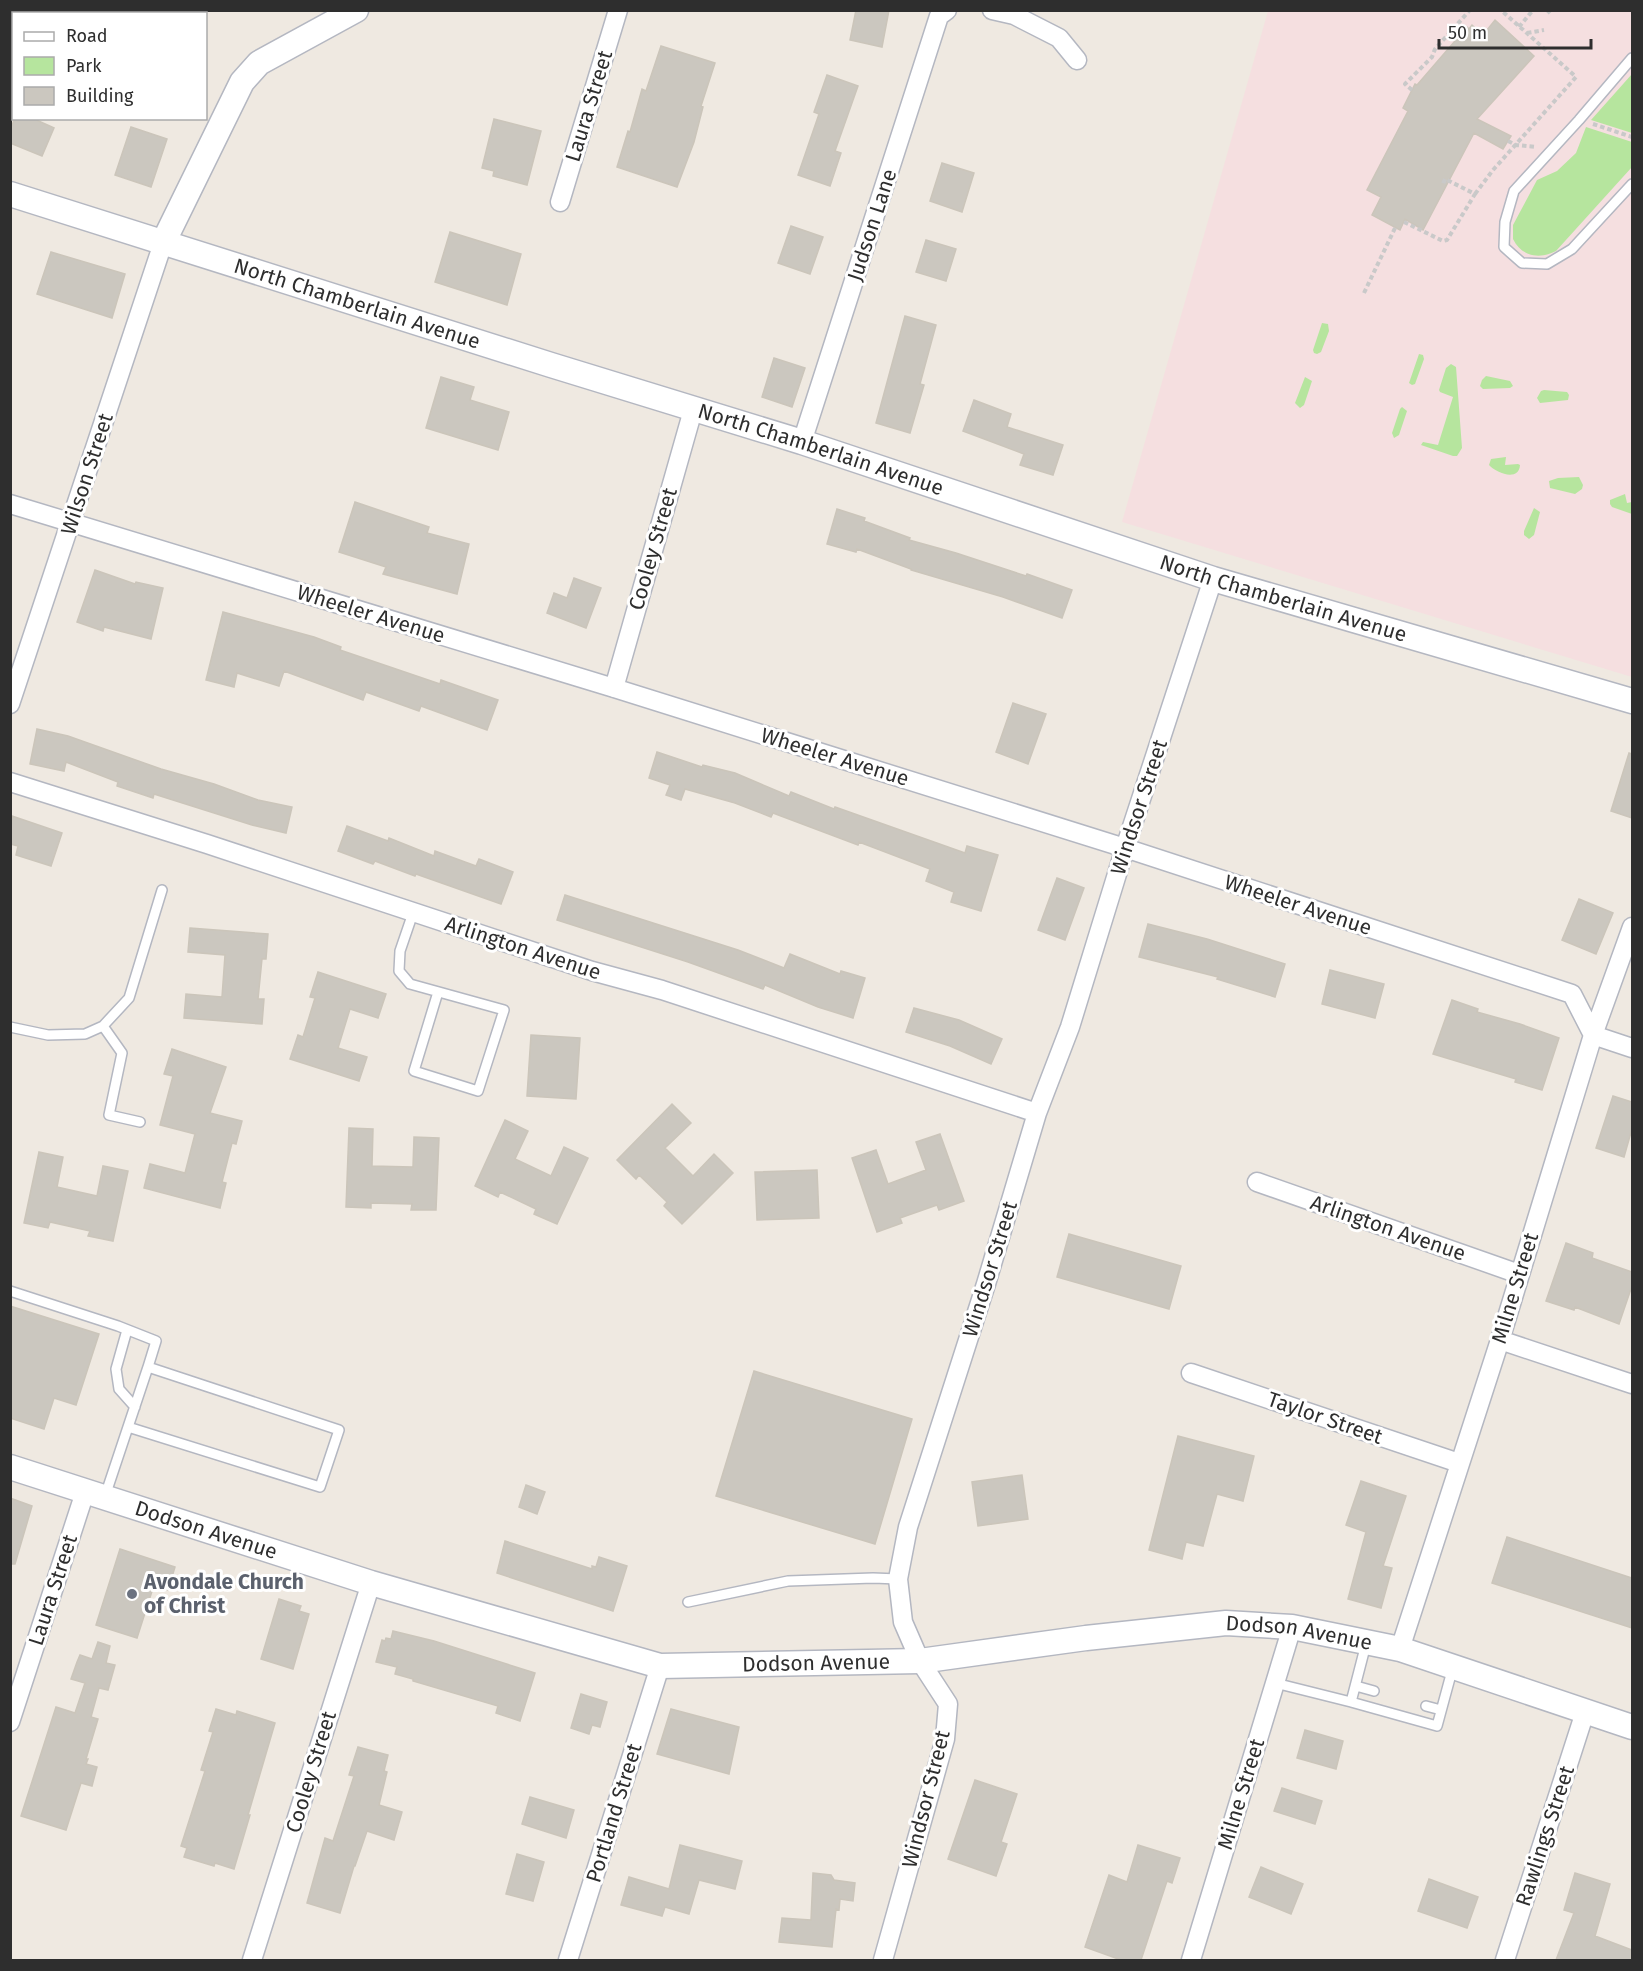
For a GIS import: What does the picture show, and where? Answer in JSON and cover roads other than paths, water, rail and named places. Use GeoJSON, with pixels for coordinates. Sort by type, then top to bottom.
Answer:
{"type":"FeatureCollection","features":[{"type":"Feature","properties":{"kind":"street"},"geometry":{"type":"LineString","coordinates":[[163,243],[242,82],[259,63],[356,10]]}},
{"type":"Feature","properties":{"kind":"street","name":"Laura Street"},"geometry":{"type":"LineString","coordinates":[[560,202],[618,10]]}},
{"type":"Feature","properties":{"kind":"street","name":"Judson Lane"},"geometry":{"type":"LineString","coordinates":[[802,442],[939,16],[947,10]]}},
{"type":"Feature","properties":{"kind":"street"},"geometry":{"type":"LineString","coordinates":[[992,10],[1014,15],[1059,38],[1077,60]]}},
{"type":"Feature","properties":{"kind":"street","name":"North Chamberlain Avenue"},"geometry":{"type":"LineString","coordinates":[[10,194],[693,410],[802,442],[1213,579],[1632,701]]}},
{"type":"Feature","properties":{"kind":"street","name":"Wilson Street"},"geometry":{"type":"LineString","coordinates":[[10,704],[163,243]]}},
{"type":"Feature","properties":{"kind":"street","name":"Cooley Street"},"geometry":{"type":"LineString","coordinates":[[614,688],[693,410]]}},
{"type":"Feature","properties":{"kind":"street","name":"Wheeler Avenue"},"geometry":{"type":"LineString","coordinates":[[10,504],[614,688],[1125,848],[1572,994],[1593,1035]]}},
{"type":"Feature","properties":{"kind":"street","name":"Windsor Street"},"geometry":{"type":"LineString","coordinates":[[883,1960],[945,1739],[948,1704],[920,1661],[903,1622],[898,1579],[908,1527],[986,1284],[1037,1113],[1070,1027],[1125,848],[1213,579]]}},
{"type":"Feature","properties":{"kind":"street","name":"Arlington Avenue"},"geometry":{"type":"LineString","coordinates":[[10,782],[207,844],[592,971],[673,993],[1037,1113]]}},
{"type":"Feature","properties":{"kind":"street","name":"Milne Street"},"geometry":{"type":"LineString","coordinates":[[1400,1648],[1500,1340],[1593,1035],[1632,927]]}},
{"type":"Feature","properties":{"kind":"street"},"geometry":{"type":"LineString","coordinates":[[1593,1035],[1632,1048]]}},
{"type":"Feature","properties":{"kind":"street","name":"Arlington Avenue"},"geometry":{"type":"LineString","coordinates":[[1257,1182],[1519,1274]]}},
{"type":"Feature","properties":{"kind":"street"},"geometry":{"type":"LineString","coordinates":[[1500,1340],[1632,1384]]}},
{"type":"Feature","properties":{"kind":"street","name":"Taylor Street"},"geometry":{"type":"LineString","coordinates":[[1191,1373],[1459,1463]]}},
{"type":"Feature","properties":{"kind":"street","name":"Dodson Avenue"},"geometry":{"type":"LineString","coordinates":[[10,1467],[371,1583],[660,1666],[920,1661],[1086,1638],[1226,1623],[1292,1627],[1400,1648],[1632,1727]]}},
{"type":"Feature","properties":{"kind":"street","name":"Laura Street"},"geometry":{"type":"LineString","coordinates":[[10,1722],[95,1495]]}},
{"type":"Feature","properties":{"kind":"street","name":"Cooley Street"},"geometry":{"type":"LineString","coordinates":[[252,1960],[371,1583]]}},
{"type":"Feature","properties":{"kind":"street","name":"Milne Street"},"geometry":{"type":"LineString","coordinates":[[1191,1960],[1292,1627]]}},
{"type":"Feature","properties":{"kind":"street","name":"Portland Street"},"geometry":{"type":"LineString","coordinates":[[568,1960],[660,1666]]}},
{"type":"Feature","properties":{"kind":"street","name":"Rawlings Street"},"geometry":{"type":"LineString","coordinates":[[1505,1960],[1585,1712]]}},
{"type":"Feature","properties":{"kind":"lane"},"geometry":{"type":"LineString","coordinates":[[1632,58],[1514,191],[1505,222],[1504,247],[1522,263],[1547,264],[1572,249],[1632,184]]}},
{"type":"Feature","properties":{"kind":"lane"},"geometry":{"type":"LineString","coordinates":[[10,1027],[48,1035],[85,1034],[103,1026],[129,998],[162,890]]}},
{"type":"Feature","properties":{"kind":"lane"},"geometry":{"type":"LineString","coordinates":[[413,913],[400,951],[399,971],[410,984],[504,1010],[478,1091],[414,1071],[438,992]]}},
{"type":"Feature","properties":{"kind":"lane"},"geometry":{"type":"LineString","coordinates":[[103,1026],[122,1053],[109,1115],[140,1122]]}},
{"type":"Feature","properties":{"kind":"lane"},"geometry":{"type":"LineString","coordinates":[[10,1291],[156,1341],[128,1428],[95,1495]]}},
{"type":"Feature","properties":{"kind":"lane"},"geometry":{"type":"LineString","coordinates":[[127,1330],[116,1369],[119,1389],[135,1407]]}},
{"type":"Feature","properties":{"kind":"lane"},"geometry":{"type":"LineString","coordinates":[[128,1428],[320,1487],[339,1430],[148,1367]]}},
{"type":"Feature","properties":{"kind":"lane"},"geometry":{"type":"LineString","coordinates":[[688,1602],[788,1581],[898,1579]]}},
{"type":"Feature","properties":{"kind":"lane"},"geometry":{"type":"LineString","coordinates":[[1351,1702],[1366,1642]]}},
{"type":"Feature","properties":{"kind":"lane"},"geometry":{"type":"LineString","coordinates":[[1275,1683],[1437,1726],[1453,1666]]}},
{"type":"Feature","properties":{"kind":"lane"},"geometry":{"type":"LineString","coordinates":[[1356,1686],[1374,1691]]}},
{"type":"Feature","properties":{"kind":"lane"},"geometry":{"type":"LineString","coordinates":[[1426,1706],[1441,1710]]}},
{"type":"Feature","properties":{"kind":"place","name":"Avondale Church of Christ"},"geometry":{"type":"Point","coordinates":[132,1594]}}]}
